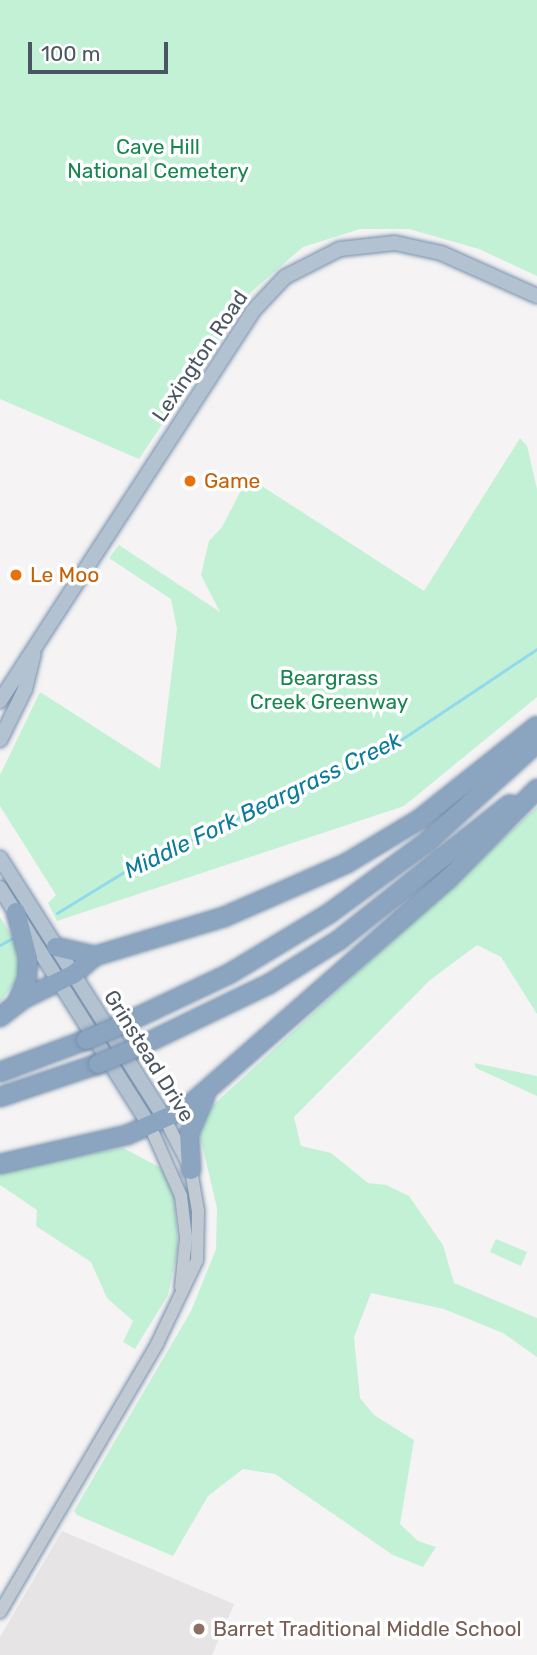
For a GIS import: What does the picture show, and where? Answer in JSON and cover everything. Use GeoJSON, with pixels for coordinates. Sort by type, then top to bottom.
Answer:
{"type":"FeatureCollection","features":[{"type":"Feature","properties":{"kind":"highway"},"geometry":{"type":"LineString","coordinates":[[0,1017],[16,1004],[66,978],[95,956],[224,917],[336,869],[420,819],[537,726]]}},
{"type":"Feature","properties":{"kind":"highway"},"geometry":{"type":"LineString","coordinates":[[0,1072],[86,1040],[229,974],[330,913],[428,841],[537,743]]}},
{"type":"Feature","properties":{"kind":"highway"},"geometry":{"type":"LineString","coordinates":[[0,1097],[134,1049],[269,984],[339,940],[537,782]]}},
{"type":"Feature","properties":{"kind":"highway"},"geometry":{"type":"LineString","coordinates":[[0,1164],[158,1123],[211,1088],[449,878],[537,789]]}},
{"type":"Feature","properties":{"kind":"highway"},"geometry":{"type":"LineString","coordinates":[[16,912],[28,958],[27,979],[16,1004]]}},
{"type":"Feature","properties":{"kind":"highway"},"geometry":{"type":"LineString","coordinates":[[56,947],[95,956]]}},
{"type":"Feature","properties":{"kind":"highway"},"geometry":{"type":"LineString","coordinates":[[191,1170],[189,1134],[211,1088]]}},
{"type":"Feature","properties":{"kind":"highway"},"geometry":{"type":"LineString","coordinates":[[0,1156],[42,1153]]}},
{"type":"Feature","properties":{"kind":"main road","name":"Lexington Road"},"geometry":{"type":"LineString","coordinates":[[0,701],[34,654],[253,311],[285,277],[340,249],[395,243],[442,253],[537,296]]}},
{"type":"Feature","properties":{"kind":"main road","name":"Lexington Road"},"geometry":{"type":"LineString","coordinates":[[0,740],[25,689],[34,654]]}},
{"type":"Feature","properties":{"kind":"main road","name":"Grinstead Drive"},"geometry":{"type":"LineString","coordinates":[[0,858],[56,947],[66,978]]}},
{"type":"Feature","properties":{"kind":"main road","name":"Grinstead Drive"},"geometry":{"type":"LineString","coordinates":[[0,888],[66,978],[158,1123]]}},
{"type":"Feature","properties":{"kind":"street","name":"Grinstead Drive"},"geometry":{"type":"LineString","coordinates":[[0,1612],[157,1344],[197,1260],[200,1232],[191,1170],[158,1123]]}},
{"type":"Feature","properties":{"kind":"street","name":"Grinstead Drive"},"geometry":{"type":"LineString","coordinates":[[158,1123],[181,1196],[186,1238],[181,1293]]}},
{"type":"Feature","properties":{"kind":"shaded area"},"geometry":{"type":"Polygon","coordinates":[[[62,1531],[234,1604],[212,1655],[0,1655],[0,1637],[62,1531]]]}},
{"type":"Feature","properties":{"kind":"green space","name":"Cave Hill National Cemetery"},"geometry":{"type":"Polygon","coordinates":[[[0,0],[537,0],[537,276],[479,249],[409,229],[360,229],[303,247],[250,293],[139,459],[0,399],[0,0]]]}},
{"type":"Feature","properties":{"kind":"green space","name":"Beargrass Creek Greenway"},"geometry":{"type":"Polygon","coordinates":[[[520,438],[527,446],[537,489],[537,697],[404,806],[57,921],[48,903],[56,895],[0,806],[0,775],[40,692],[160,769],[177,629],[171,599],[109,558],[119,545],[220,612],[201,575],[209,541],[222,527],[248,477],[424,591],[520,438]]]}},
{"type":"Feature","properties":{"kind":"green space"},"geometry":{"type":"Polygon","coordinates":[[[537,807],[537,1014],[501,957],[477,945],[430,980],[294,1117],[301,1146],[331,1153],[368,1183],[386,1185],[409,1196],[443,1245],[454,1283],[537,1318],[537,1357],[503,1333],[444,1309],[371,1293],[354,1337],[360,1398],[374,1415],[414,1440],[400,1524],[418,1541],[436,1547],[423,1567],[393,1555],[275,1474],[243,1469],[208,1496],[173,1556],[77,1515],[74,1511],[191,1311],[216,1249],[217,1208],[199,1132],[209,1109],[537,807]]]}},
{"type":"Feature","properties":{"kind":"green space"},"geometry":{"type":"Polygon","coordinates":[[[0,917],[17,944],[21,964],[19,977],[0,1002],[0,917]]]}},
{"type":"Feature","properties":{"kind":"green space"},"geometry":{"type":"Polygon","coordinates":[[[474,1063],[537,1076],[537,1096],[476,1068],[474,1063]]]}},
{"type":"Feature","properties":{"kind":"green space"},"geometry":{"type":"Polygon","coordinates":[[[123,1148],[161,1168],[174,1196],[178,1247],[168,1295],[135,1349],[123,1342],[133,1321],[107,1298],[91,1262],[36,1226],[37,1210],[0,1185],[0,1168],[123,1148]]]}},
{"type":"Feature","properties":{"kind":"green space"},"geometry":{"type":"Polygon","coordinates":[[[496,1239],[527,1252],[521,1266],[490,1252],[496,1239]]]}},
{"type":"Feature","properties":{"kind":"waterway","name":"Middle Fork Beargrass Creek"},"geometry":{"type":"LineString","coordinates":[[57,913],[124,872],[393,745],[537,649]]}},
{"type":"Feature","properties":{"kind":"waterway","name":"Middle Fork Beargrass Creek"},"geometry":{"type":"LineString","coordinates":[[0,945],[11,939]]}},
{"type":"Feature","properties":{"kind":"place","name":"Game"},"geometry":{"type":"Point","coordinates":[190,481]}},
{"type":"Feature","properties":{"kind":"place","name":"Le Moo"},"geometry":{"type":"Point","coordinates":[16,575]}},
{"type":"Feature","properties":{"kind":"place","name":"Barret Traditional Middle School"},"geometry":{"type":"Point","coordinates":[199,1629]}}]}
